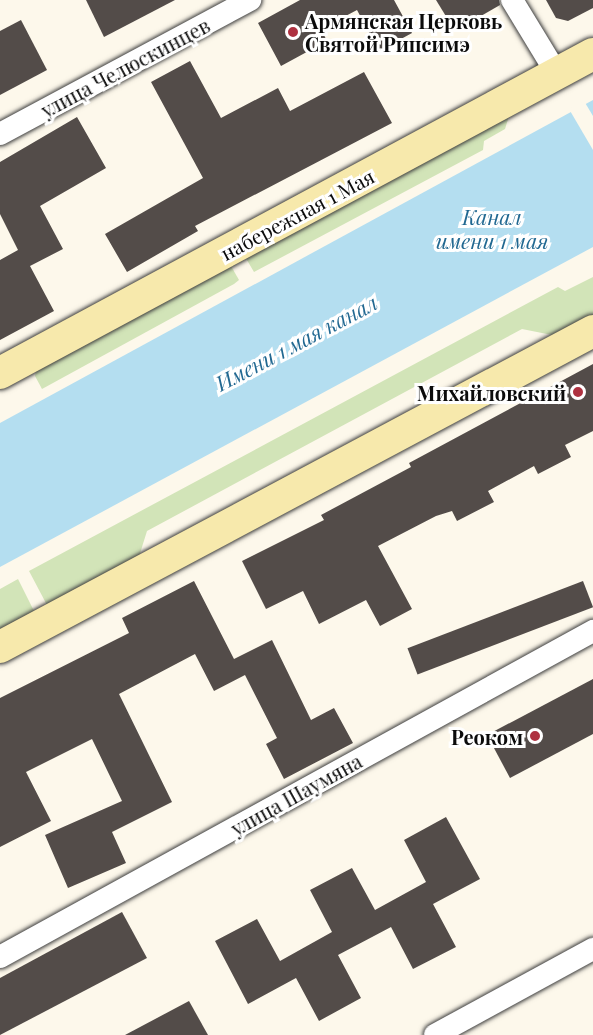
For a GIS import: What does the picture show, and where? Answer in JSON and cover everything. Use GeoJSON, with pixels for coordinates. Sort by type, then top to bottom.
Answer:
{"type":"FeatureCollection","features":[{"type":"Feature","properties":{"kind":"main road","name":"набережная 1 Мая"},"geometry":{"type":"LineString","coordinates":[[0,373],[593,54]]}},
{"type":"Feature","properties":{"kind":"main road"},"geometry":{"type":"LineString","coordinates":[[0,646],[593,331]]}},
{"type":"Feature","properties":{"kind":"street","name":"улица Челюскинцев"},"geometry":{"type":"LineString","coordinates":[[0,134],[250,0]]}},
{"type":"Feature","properties":{"kind":"street"},"geometry":{"type":"LineString","coordinates":[[512,0],[557,74]]}},
{"type":"Feature","properties":{"kind":"street","name":"улица Шаумяна"},"geometry":{"type":"LineString","coordinates":[[0,957],[593,631]]}},
{"type":"Feature","properties":{"kind":"street"},"geometry":{"type":"LineString","coordinates":[[435,1035],[593,949]]}},
{"type":"Feature","properties":{"kind":"green space"},"geometry":{"type":"Polygon","coordinates":[[[509,116],[505,129],[484,141],[483,150],[254,272],[241,250],[509,116]]]}},
{"type":"Feature","properties":{"kind":"green space"},"geometry":{"type":"Polygon","coordinates":[[[227,259],[239,280],[234,284],[42,389],[35,376],[38,362],[227,259]]]}},
{"type":"Feature","properties":{"kind":"green space"},"geometry":{"type":"Polygon","coordinates":[[[593,277],[593,316],[557,336],[522,329],[147,531],[137,563],[48,607],[29,571],[558,287],[565,291],[593,277]]]}},
{"type":"Feature","properties":{"kind":"green space"},"geometry":{"type":"Polygon","coordinates":[[[18,579],[36,615],[0,634],[0,589],[18,579]]]}},
{"type":"Feature","properties":{"kind":"water","name":"Канал имени 1 мая"},"geometry":{"type":"Polygon","coordinates":[[[593,100],[593,247],[0,567],[0,423],[593,100]]]}},
{"type":"Feature","properties":{"kind":"pier"},"geometry":{"type":"Polygon","coordinates":[[[584,101],[593,116],[593,150],[569,109],[584,101]]]}},
{"type":"Feature","properties":{"kind":"building"},"geometry":{"type":"Polygon","coordinates":[[[86,0],[175,0],[104,37],[86,0]]]}},
{"type":"Feature","properties":{"kind":"building"},"geometry":{"type":"Polygon","coordinates":[[[300,0],[394,0],[412,33],[379,51],[357,10],[321,29],[327,41],[281,66],[258,23],[300,0]]]}},
{"type":"Feature","properties":{"kind":"building"},"geometry":{"type":"Polygon","coordinates":[[[436,0],[499,0],[500,5],[455,31],[436,0]]]}},
{"type":"Feature","properties":{"kind":"building"},"geometry":{"type":"Polygon","coordinates":[[[546,0],[593,0],[593,8],[568,21],[556,18],[546,0]]]}},
{"type":"Feature","properties":{"kind":"building"},"geometry":{"type":"Polygon","coordinates":[[[21,20],[47,70],[0,95],[0,31],[21,20]]]}},
{"type":"Feature","properties":{"kind":"building"},"geometry":{"type":"Polygon","coordinates":[[[190,61],[221,118],[278,88],[290,111],[364,72],[392,123],[195,226],[198,231],[127,272],[105,234],[203,178],[151,82],[190,61]]]}},
{"type":"Feature","properties":{"kind":"building"},"geometry":{"type":"Polygon","coordinates":[[[77,117],[106,168],[40,206],[63,249],[30,266],[54,311],[0,340],[0,260],[18,250],[0,214],[0,162],[77,117]]]}},
{"type":"Feature","properties":{"kind":"building"},"geometry":{"type":"Polygon","coordinates":[[[593,364],[593,431],[565,445],[571,457],[538,474],[534,466],[488,491],[494,502],[457,521],[452,511],[436,516],[378,546],[412,609],[380,626],[366,600],[319,624],[303,591],[266,609],[242,561],[324,520],[321,515],[411,467],[409,463],[593,364]]]}},
{"type":"Feature","properties":{"kind":"building"},"geometry":{"type":"Polygon","coordinates":[[[194,581],[234,659],[272,640],[311,720],[334,708],[353,743],[284,779],[266,744],[277,738],[245,675],[214,691],[195,654],[119,694],[172,802],[112,832],[126,863],[68,888],[45,835],[122,801],[92,739],[26,772],[51,821],[0,847],[0,698],[129,633],[122,618],[194,581]]]}},
{"type":"Feature","properties":{"kind":"building"},"geometry":{"type":"Polygon","coordinates":[[[583,581],[593,607],[418,675],[407,648],[583,581]]]}},
{"type":"Feature","properties":{"kind":"building"},"geometry":{"type":"Polygon","coordinates":[[[593,679],[593,734],[510,778],[487,735],[593,679]]]}},
{"type":"Feature","properties":{"kind":"building"},"geometry":{"type":"Polygon","coordinates":[[[446,817],[480,879],[433,904],[456,947],[413,969],[391,927],[338,955],[361,998],[319,1021],[296,978],[248,1004],[215,941],[257,919],[280,961],[332,932],[310,890],[352,868],[375,910],[426,882],[404,840],[446,817]]]}},
{"type":"Feature","properties":{"kind":"building"},"geometry":{"type":"Polygon","coordinates":[[[122,912],[147,958],[0,1035],[0,978],[122,912]]]}},
{"type":"Feature","properties":{"kind":"building"},"geometry":{"type":"Polygon","coordinates":[[[189,1001],[208,1035],[125,1035],[189,1001]]]}},
{"type":"Feature","properties":{"kind":"place","name":"Армянская Церковь Святой Рипсимэ"},"geometry":{"type":"Point","coordinates":[293,32]}},
{"type":"Feature","properties":{"kind":"place","name":"Михайловский"},"geometry":{"type":"Point","coordinates":[578,392]}},
{"type":"Feature","properties":{"kind":"place","name":"Реоком"},"geometry":{"type":"Point","coordinates":[535,736]}},
{"type":"Feature","properties":{"kind":"water label","name":"Имени 1 мая канал"},"geometry":{"type":"Point","coordinates":[296,342]}}]}
